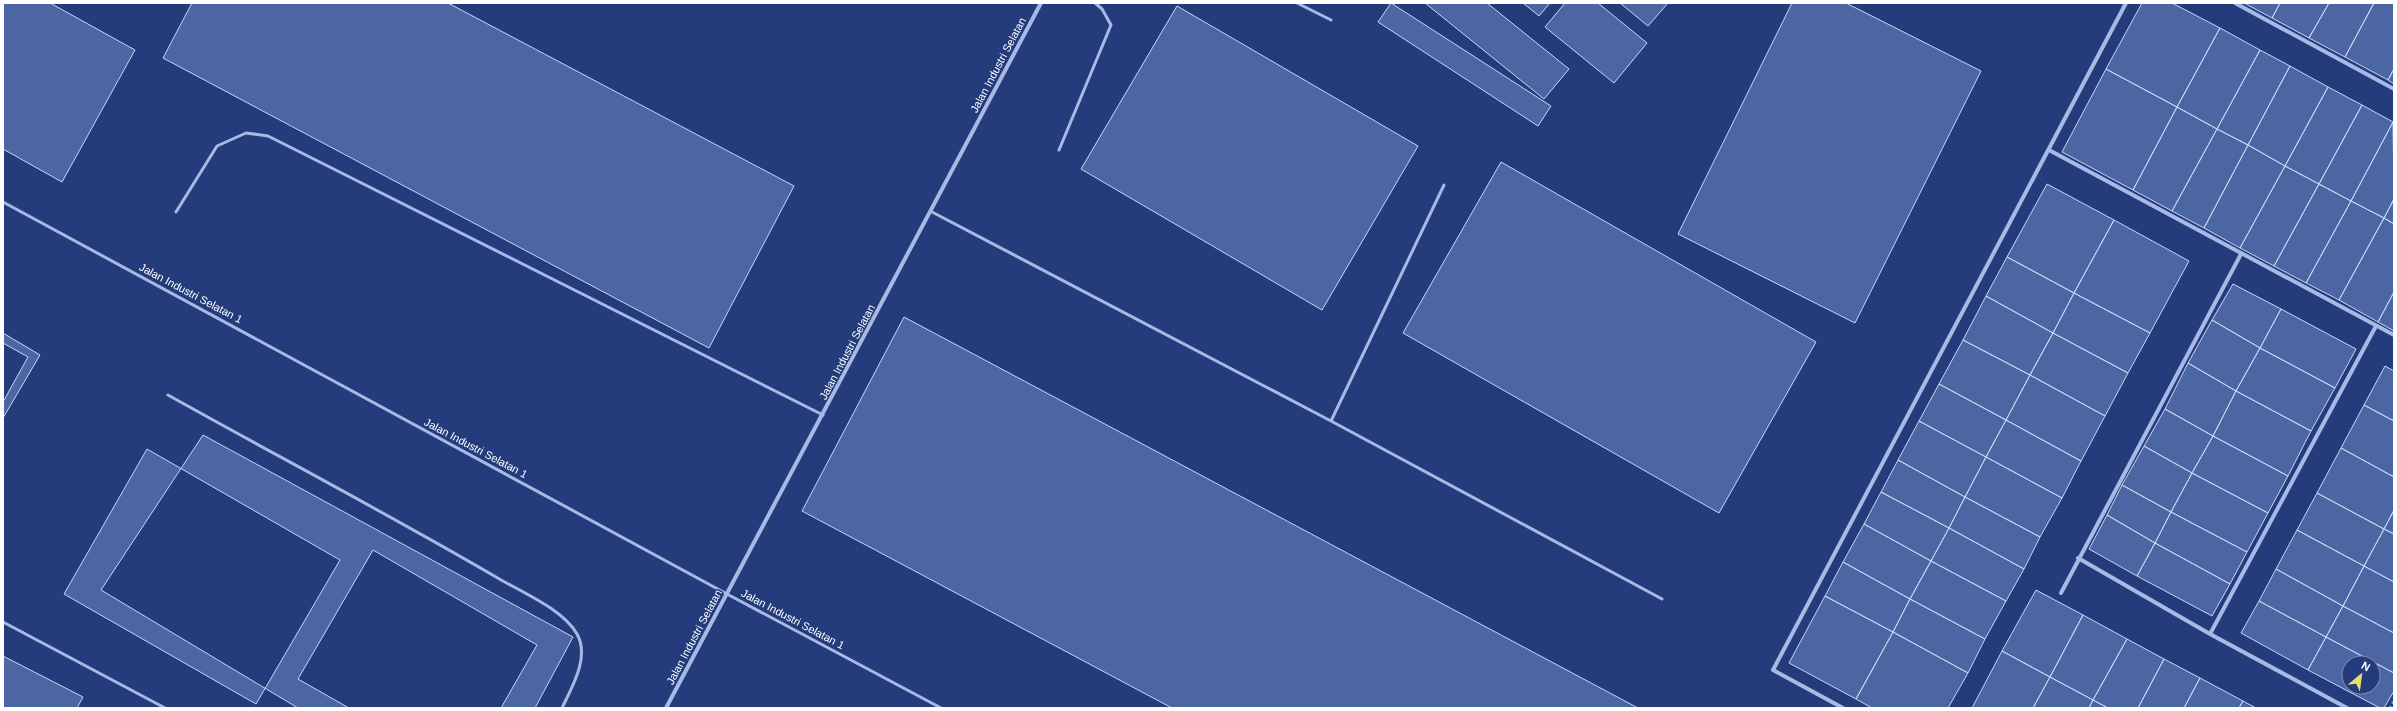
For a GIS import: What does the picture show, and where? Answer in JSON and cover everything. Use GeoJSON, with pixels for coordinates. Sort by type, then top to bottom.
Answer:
{"type":"FeatureCollection","features":[{"type":"Feature","properties":{"kind":"street","name":"Jalan Industri Selatan"},"geometry":{"type":"LineString","coordinates":[[666,708],[932,212],[1041,3]]}},
{"type":"Feature","properties":{"kind":"street"},"geometry":{"type":"LineString","coordinates":[[1843,708],[1773,670],[2126,3]]}},
{"type":"Feature","properties":{"kind":"street"},"geometry":{"type":"LineString","coordinates":[[2235,3],[2394,89]]}},
{"type":"Feature","properties":{"kind":"street"},"geometry":{"type":"LineString","coordinates":[[2049,150],[2394,335]]}},
{"type":"Feature","properties":{"kind":"street"},"geometry":{"type":"LineString","coordinates":[[2061,593],[2078,558],[2241,254]]}},
{"type":"Feature","properties":{"kind":"street"},"geometry":{"type":"LineString","coordinates":[[2210,634],[2376,326]]}},
{"type":"Feature","properties":{"kind":"street"},"geometry":{"type":"LineString","coordinates":[[2078,558],[2210,634],[2347,708]]}},
{"type":"Feature","properties":{"kind":"lane"},"geometry":{"type":"LineString","coordinates":[[1059,150],[1111,26],[1102,9],[1095,3]]}},
{"type":"Feature","properties":{"kind":"lane"},"geometry":{"type":"LineString","coordinates":[[1297,3],[1331,20]]}},
{"type":"Feature","properties":{"kind":"lane"},"geometry":{"type":"LineString","coordinates":[[176,212],[217,146],[246,134],[268,136],[824,415]]}},
{"type":"Feature","properties":{"kind":"lane"},"geometry":{"type":"LineString","coordinates":[[1331,421],[1444,185]]}},
{"type":"Feature","properties":{"kind":"lane","name":"Jalan Industri Selatan 1"},"geometry":{"type":"LineString","coordinates":[[3,202],[727,594],[942,708]]}},
{"type":"Feature","properties":{"kind":"lane"},"geometry":{"type":"LineString","coordinates":[[932,212],[1331,421],[1662,599]]}},
{"type":"Feature","properties":{"kind":"lane"},"geometry":{"type":"LineString","coordinates":[[168,395],[468,561],[567,619],[578,635],[582,650],[575,682],[562,708]]}},
{"type":"Feature","properties":{"kind":"lane"},"geometry":{"type":"LineString","coordinates":[[3,622],[165,708]]}},
{"type":"Feature","properties":{"kind":"path"},"geometry":{"type":"LineString","coordinates":[[2390,708],[2394,700]]}},
{"type":"Feature","properties":{"kind":"building"},"geometry":{"type":"Polygon","coordinates":[[[3,3],[50,3],[135,50],[62,182],[3,149],[3,3]]]}},
{"type":"Feature","properties":{"kind":"building"},"geometry":{"type":"Polygon","coordinates":[[[192,3],[448,3],[794,186],[709,348],[163,58],[192,3]]]}},
{"type":"Feature","properties":{"kind":"building"},"geometry":{"type":"Polygon","coordinates":[[[1391,3],[1551,106],[1538,126],[1378,22],[1391,3]]]}},
{"type":"Feature","properties":{"kind":"building"},"geometry":{"type":"Polygon","coordinates":[[[1425,3],[1487,3],[1569,69],[1544,99],[1425,3]]]}},
{"type":"Feature","properties":{"kind":"building"},"geometry":{"type":"Polygon","coordinates":[[[1523,3],[1550,3],[1539,16],[1523,3]]]}},
{"type":"Feature","properties":{"kind":"building"},"geometry":{"type":"Polygon","coordinates":[[[1565,3],[1598,3],[1647,43],[1614,83],[1545,27],[1565,3]]]}},
{"type":"Feature","properties":{"kind":"building"},"geometry":{"type":"Polygon","coordinates":[[[1620,3],[1668,3],[1648,26],[1620,3]]]}},
{"type":"Feature","properties":{"kind":"building"},"geometry":{"type":"Polygon","coordinates":[[[1792,3],[1846,3],[1981,71],[1855,323],[1678,234],[1792,3]]]}},
{"type":"Feature","properties":{"kind":"building"},"geometry":{"type":"Polygon","coordinates":[[[2142,3],[2172,3],[2220,28],[2177,107],[2106,69],[2142,3]]]}},
{"type":"Feature","properties":{"kind":"building"},"geometry":{"type":"Polygon","coordinates":[[[2244,3],[2280,3],[2272,18],[2244,3]]]}},
{"type":"Feature","properties":{"kind":"building"},"geometry":{"type":"Polygon","coordinates":[[[2280,3],[2329,3],[2309,38],[2272,18],[2280,3]]]}},
{"type":"Feature","properties":{"kind":"building"},"geometry":{"type":"Polygon","coordinates":[[[2329,3],[2374,3],[2345,57],[2309,38],[2329,3]]]}},
{"type":"Feature","properties":{"kind":"building"},"geometry":{"type":"Polygon","coordinates":[[[2374,3],[2394,3],[2394,69],[2388,80],[2345,57],[2374,3]]]}},
{"type":"Feature","properties":{"kind":"building"},"geometry":{"type":"Polygon","coordinates":[[[1177,6],[1418,146],[1322,310],[1081,169],[1177,6]]]}},
{"type":"Feature","properties":{"kind":"building"},"geometry":{"type":"Polygon","coordinates":[[[2220,28],[2260,50],[2217,129],[2177,107],[2220,28]]]}},
{"type":"Feature","properties":{"kind":"building"},"geometry":{"type":"Polygon","coordinates":[[[2260,50],[2290,66],[2248,145],[2217,129],[2260,50]]]}},
{"type":"Feature","properties":{"kind":"building"},"geometry":{"type":"Polygon","coordinates":[[[2290,66],[2328,87],[2285,166],[2248,145],[2290,66]]]}},
{"type":"Feature","properties":{"kind":"building"},"geometry":{"type":"Polygon","coordinates":[[[2106,69],[2177,107],[2133,190],[2062,152],[2106,69]]]}},
{"type":"Feature","properties":{"kind":"building"},"geometry":{"type":"Polygon","coordinates":[[[2394,69],[2394,84],[2388,80],[2394,69]]]}},
{"type":"Feature","properties":{"kind":"building"},"geometry":{"type":"Polygon","coordinates":[[[2328,87],[2362,105],[2319,184],[2285,166],[2328,87]]]}},
{"type":"Feature","properties":{"kind":"building"},"geometry":{"type":"Polygon","coordinates":[[[2362,105],[2393,122],[2351,201],[2319,184],[2362,105]]]}},
{"type":"Feature","properties":{"kind":"building"},"geometry":{"type":"Polygon","coordinates":[[[2177,107],[2217,129],[2172,211],[2133,190],[2177,107]]]}},
{"type":"Feature","properties":{"kind":"building"},"geometry":{"type":"Polygon","coordinates":[[[2393,122],[2394,199],[2384,218],[2351,201],[2393,122]]]}},
{"type":"Feature","properties":{"kind":"building"},"geometry":{"type":"Polygon","coordinates":[[[2217,129],[2248,145],[2204,228],[2172,211],[2217,129]]]}},
{"type":"Feature","properties":{"kind":"building"},"geometry":{"type":"Polygon","coordinates":[[[2248,145],[2285,166],[2240,248],[2204,228],[2248,145]]]}},
{"type":"Feature","properties":{"kind":"building"},"geometry":{"type":"Polygon","coordinates":[[[1501,162],[1816,342],[1719,513],[1403,333],[1501,162]]]}},
{"type":"Feature","properties":{"kind":"building"},"geometry":{"type":"Polygon","coordinates":[[[2285,166],[2319,184],[2274,266],[2240,248],[2285,166]]]}},
{"type":"Feature","properties":{"kind":"building"},"geometry":{"type":"Polygon","coordinates":[[[2047,184],[2114,220],[2074,293],[2007,257],[2047,184]]]}},
{"type":"Feature","properties":{"kind":"building"},"geometry":{"type":"Polygon","coordinates":[[[2319,184],[2351,201],[2306,283],[2274,266],[2319,184]]]}},
{"type":"Feature","properties":{"kind":"building"},"geometry":{"type":"Polygon","coordinates":[[[2394,199],[2394,224],[2384,218],[2394,199]]]}},
{"type":"Feature","properties":{"kind":"building"},"geometry":{"type":"Polygon","coordinates":[[[2351,201],[2384,218],[2339,300],[2306,283],[2351,201]]]}},
{"type":"Feature","properties":{"kind":"building"},"geometry":{"type":"Polygon","coordinates":[[[2384,218],[2394,224],[2394,292],[2378,322],[2339,300],[2384,218]]]}},
{"type":"Feature","properties":{"kind":"building"},"geometry":{"type":"Polygon","coordinates":[[[2114,220],[2189,261],[2150,333],[2074,293],[2114,220]]]}},
{"type":"Feature","properties":{"kind":"building"},"geometry":{"type":"Polygon","coordinates":[[[2007,257],[2074,293],[2053,333],[1986,296],[2007,257]]]}},
{"type":"Feature","properties":{"kind":"building"},"geometry":{"type":"Polygon","coordinates":[[[2233,284],[2281,309],[2260,348],[2212,320],[2233,284]]]}},
{"type":"Feature","properties":{"kind":"building"},"geometry":{"type":"Polygon","coordinates":[[[2394,292],[2394,331],[2378,322],[2394,292]]]}},
{"type":"Feature","properties":{"kind":"building"},"geometry":{"type":"Polygon","coordinates":[[[2074,293],[2150,333],[2128,373],[2053,333],[2074,293]]]}},
{"type":"Feature","properties":{"kind":"building"},"geometry":{"type":"Polygon","coordinates":[[[1986,296],[2053,333],[2030,375],[1963,340],[1986,296]]]}},
{"type":"Feature","properties":{"kind":"building"},"geometry":{"type":"Polygon","coordinates":[[[2281,309],[2356,349],[2335,388],[2260,348],[2281,309]]]}},
{"type":"Feature","properties":{"kind":"building"},"geometry":{"type":"Polygon","coordinates":[[[904,317],[1638,708],[1172,708],[802,511],[904,317]]]}},
{"type":"Feature","properties":{"kind":"building"},"geometry":{"type":"Polygon","coordinates":[[[2212,320],[2260,348],[2236,391],[2188,363],[2212,320]]]}},
{"type":"Feature","properties":{"kind":"building"},"geometry":{"type":"Polygon","coordinates":[[[3,333],[40,355],[3,418],[3,333]]]}},
{"type":"Feature","properties":{"kind":"building"},"geometry":{"type":"Polygon","coordinates":[[[2053,333],[2128,373],[2105,416],[2030,375],[2053,333]]]}},
{"type":"Feature","properties":{"kind":"building"},"geometry":{"type":"Polygon","coordinates":[[[1963,340],[2030,375],[2006,420],[1939,384],[1963,340]]]}},
{"type":"Feature","properties":{"kind":"building"},"geometry":{"type":"Polygon","coordinates":[[[3,343],[28,357],[3,402],[3,343]]]}},
{"type":"Feature","properties":{"kind":"building"},"geometry":{"type":"Polygon","coordinates":[[[2260,348],[2335,388],[2311,431],[2236,391],[2260,348]]]}},
{"type":"Feature","properties":{"kind":"building"},"geometry":{"type":"Polygon","coordinates":[[[2188,363],[2236,391],[2213,436],[2165,409],[2188,363]]]}},
{"type":"Feature","properties":{"kind":"building"},"geometry":{"type":"Polygon","coordinates":[[[2385,366],[2394,371],[2394,421],[2364,405],[2385,366]]]}},
{"type":"Feature","properties":{"kind":"building"},"geometry":{"type":"Polygon","coordinates":[[[2030,375],[2105,416],[2081,461],[2006,420],[2030,375]]]}},
{"type":"Feature","properties":{"kind":"building"},"geometry":{"type":"Polygon","coordinates":[[[1939,384],[2006,420],[1986,457],[1919,421],[1939,384]]]}},
{"type":"Feature","properties":{"kind":"building"},"geometry":{"type":"Polygon","coordinates":[[[2236,391],[2311,431],[2288,476],[2213,436],[2236,391]]]}},
{"type":"Feature","properties":{"kind":"building"},"geometry":{"type":"Polygon","coordinates":[[[2364,405],[2394,421],[2394,477],[2341,448],[2364,405]]]}},
{"type":"Feature","properties":{"kind":"building"},"geometry":{"type":"Polygon","coordinates":[[[2165,409],[2213,436],[2192,473],[2144,446],[2165,409]]]}},
{"type":"Feature","properties":{"kind":"building"},"geometry":{"type":"Polygon","coordinates":[[[2006,420],[2081,461],[2062,498],[1986,457],[2006,420]]]}},
{"type":"Feature","properties":{"kind":"building"},"geometry":{"type":"Polygon","coordinates":[[[1919,421],[1986,457],[1965,497],[1898,460],[1919,421]]]}},
{"type":"Feature","properties":{"kind":"building"},"geometry":{"type":"Polygon","coordinates":[[[203,435],[573,637],[535,708],[298,708],[101,590],[203,435]]]}},
{"type":"Feature","properties":{"kind":"building"},"geometry":{"type":"Polygon","coordinates":[[[2213,436],[2288,476],[2268,513],[2192,473],[2213,436]]]}},
{"type":"Feature","properties":{"kind":"building"},"geometry":{"type":"Polygon","coordinates":[[[2144,446],[2192,473],[2171,512],[2122,485],[2144,446]]]}},
{"type":"Feature","properties":{"kind":"building"},"geometry":{"type":"Polygon","coordinates":[[[2341,448],[2394,477],[2394,510],[2384,529],[2317,493],[2341,448]]]}},
{"type":"Feature","properties":{"kind":"building"},"geometry":{"type":"Polygon","coordinates":[[[147,449],[340,560],[256,704],[64,594],[147,449]]]}},
{"type":"Feature","properties":{"kind":"building"},"geometry":{"type":"Polygon","coordinates":[[[1986,457],[2062,498],[2040,537],[1965,497],[1986,457]]]}},
{"type":"Feature","properties":{"kind":"building"},"geometry":{"type":"Polygon","coordinates":[[[1898,460],[1965,497],[1949,528],[1881,492],[1898,460]]]}},
{"type":"Feature","properties":{"kind":"building"},"geometry":{"type":"Polygon","coordinates":[[[2192,473],[2268,513],[2247,552],[2171,512],[2192,473]]]}},
{"type":"Feature","properties":{"kind":"building"},"geometry":{"type":"Polygon","coordinates":[[[2122,485],[2171,512],[2155,543],[2107,515],[2122,485]]]}},
{"type":"Feature","properties":{"kind":"building"},"geometry":{"type":"Polygon","coordinates":[[[1881,492],[1949,528],[1931,561],[1864,524],[1881,492]]]}},
{"type":"Feature","properties":{"kind":"building"},"geometry":{"type":"Polygon","coordinates":[[[2317,493],[2384,529],[2364,566],[2297,530],[2317,493]]]}},
{"type":"Feature","properties":{"kind":"building"},"geometry":{"type":"Polygon","coordinates":[[[1965,497],[2040,537],[2024,569],[1949,528],[1965,497]]]}},
{"type":"Feature","properties":{"kind":"building"},"geometry":{"type":"Polygon","coordinates":[[[2394,510],[2394,534],[2384,529],[2394,510]]]}},
{"type":"Feature","properties":{"kind":"building"},"geometry":{"type":"Polygon","coordinates":[[[2171,512],[2247,552],[2230,584],[2155,543],[2171,512]]]}},
{"type":"Feature","properties":{"kind":"building"},"geometry":{"type":"Polygon","coordinates":[[[2107,515],[2155,543],[2137,576],[2089,549],[2107,515]]]}},
{"type":"Feature","properties":{"kind":"building"},"geometry":{"type":"Polygon","coordinates":[[[1864,524],[1931,561],[1910,599],[1843,562],[1864,524]]]}},
{"type":"Feature","properties":{"kind":"building"},"geometry":{"type":"Polygon","coordinates":[[[1949,528],[2024,569],[2006,601],[1931,561],[1949,528]]]}},
{"type":"Feature","properties":{"kind":"building"},"geometry":{"type":"Polygon","coordinates":[[[2384,529],[2394,534],[2394,582],[2364,566],[2384,529]]]}},
{"type":"Feature","properties":{"kind":"building"},"geometry":{"type":"Polygon","coordinates":[[[2297,530],[2364,566],[2343,606],[2276,569],[2297,530]]]}},
{"type":"Feature","properties":{"kind":"building"},"geometry":{"type":"Polygon","coordinates":[[[2155,543],[2230,584],[2212,616],[2137,576],[2155,543]]]}},
{"type":"Feature","properties":{"kind":"building"},"geometry":{"type":"Polygon","coordinates":[[[373,550],[537,645],[501,708],[349,708],[298,679],[373,550]]]}},
{"type":"Feature","properties":{"kind":"building"},"geometry":{"type":"Polygon","coordinates":[[[1931,561],[2006,601],[1985,639],[1910,599],[1931,561]]]}},
{"type":"Feature","properties":{"kind":"building"},"geometry":{"type":"Polygon","coordinates":[[[1843,562],[1910,599],[1893,632],[1825,596],[1843,562]]]}},
{"type":"Feature","properties":{"kind":"building"},"geometry":{"type":"Polygon","coordinates":[[[2364,566],[2394,582],[2394,633],[2343,606],[2364,566]]]}},
{"type":"Feature","properties":{"kind":"building"},"geometry":{"type":"Polygon","coordinates":[[[2276,569],[2343,606],[2326,637],[2259,601],[2276,569]]]}},
{"type":"Feature","properties":{"kind":"building"},"geometry":{"type":"Polygon","coordinates":[[[2036,590],[2083,615],[2050,677],[2002,651],[2036,590]]]}},
{"type":"Feature","properties":{"kind":"building"},"geometry":{"type":"Polygon","coordinates":[[[1825,596],[1893,632],[1856,699],[1789,663],[1825,596]]]}},
{"type":"Feature","properties":{"kind":"building"},"geometry":{"type":"Polygon","coordinates":[[[1910,599],[1985,639],[1968,673],[1893,632],[1910,599]]]}},
{"type":"Feature","properties":{"kind":"building"},"geometry":{"type":"Polygon","coordinates":[[[2259,601],[2326,637],[2308,670],[2241,633],[2259,601]]]}},
{"type":"Feature","properties":{"kind":"building"},"geometry":{"type":"Polygon","coordinates":[[[2343,606],[2394,633],[2394,673],[2381,666],[2381,655],[2360,655],[2326,637],[2343,606]]]}},
{"type":"Feature","properties":{"kind":"building"},"geometry":{"type":"Polygon","coordinates":[[[2083,615],[2127,639],[2093,700],[2050,677],[2083,615]]]}},
{"type":"Feature","properties":{"kind":"building"},"geometry":{"type":"Polygon","coordinates":[[[1893,632],[1968,673],[1948,708],[1872,708],[1856,699],[1893,632]]]}},
{"type":"Feature","properties":{"kind":"building"},"geometry":{"type":"Polygon","coordinates":[[[2326,637],[2360,655],[2341,655],[2341,687],[2308,670],[2326,637]]]}},
{"type":"Feature","properties":{"kind":"building"},"geometry":{"type":"Polygon","coordinates":[[[2127,639],[2164,659],[2138,708],[2108,708],[2093,700],[2127,639]]]}},
{"type":"Feature","properties":{"kind":"building"},"geometry":{"type":"Polygon","coordinates":[[[2002,651],[2050,677],[2033,708],[1972,708],[2002,651]]]}},
{"type":"Feature","properties":{"kind":"building"},"geometry":{"type":"Polygon","coordinates":[[[3,656],[83,697],[77,708],[3,708],[3,656]]]}},
{"type":"Feature","properties":{"kind":"building"},"geometry":{"type":"Polygon","coordinates":[[[2164,659],[2200,678],[2184,708],[2138,708],[2164,659]]]}},
{"type":"Feature","properties":{"kind":"building"},"geometry":{"type":"Polygon","coordinates":[[[2381,666],[2394,673],[2394,691],[2384,708],[2380,708],[2355,695],[2381,695],[2381,666]]]}},
{"type":"Feature","properties":{"kind":"building"},"geometry":{"type":"Polygon","coordinates":[[[2050,677],[2093,700],[2089,708],[2033,708],[2050,677]]]}},
{"type":"Feature","properties":{"kind":"building"},"geometry":{"type":"Polygon","coordinates":[[[2200,678],[2243,701],[2239,708],[2184,708],[2200,678]]]}},
{"type":"Feature","properties":{"kind":"building"},"geometry":{"type":"Polygon","coordinates":[[[2093,700],[2108,708],[2089,708],[2093,700]]]}},
{"type":"Feature","properties":{"kind":"building"},"geometry":{"type":"Polygon","coordinates":[[[2243,701],[2256,708],[2239,708],[2243,701]]]}}]}
